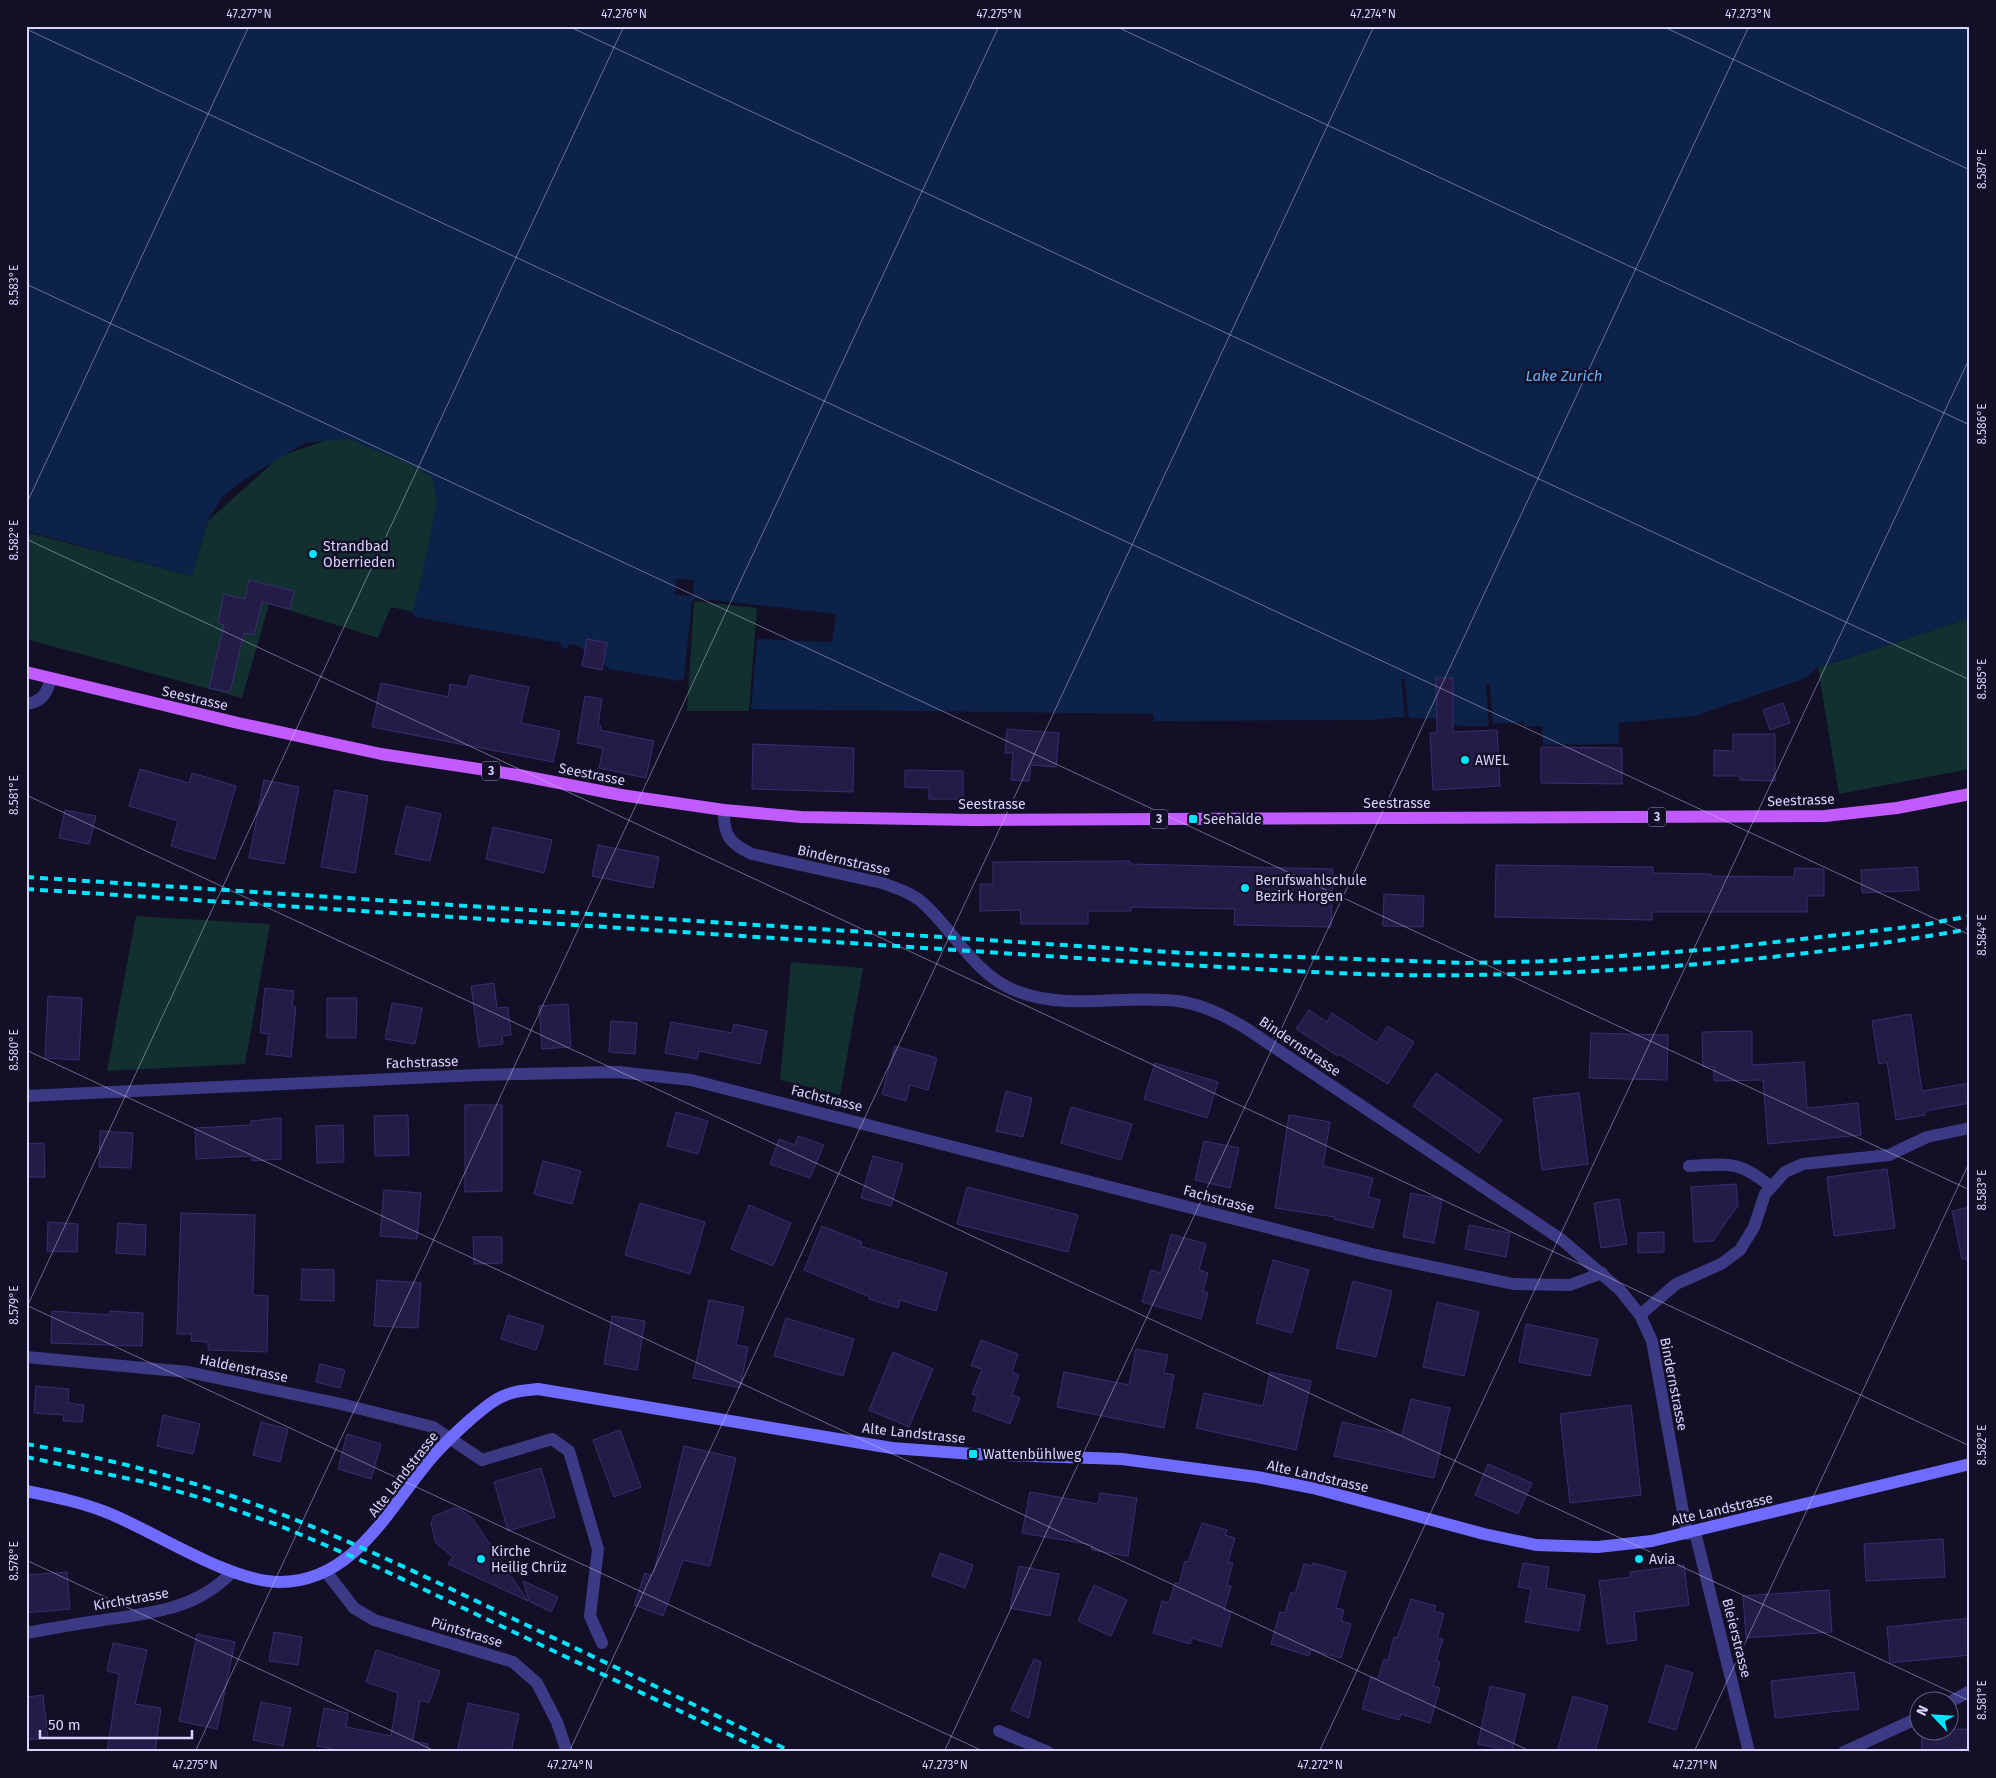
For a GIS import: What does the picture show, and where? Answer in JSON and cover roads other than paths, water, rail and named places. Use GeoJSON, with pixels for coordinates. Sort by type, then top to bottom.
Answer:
{"type":"FeatureCollection","features":[{"type":"Feature","properties":{"kind":"main road","name":"Seestrasse"},"geometry":{"type":"LineString","coordinates":[[26,672],[238,723],[381,754],[724,810],[801,817],[974,820],[1824,816],[1898,808],[1970,794]]}},
{"type":"Feature","properties":{"kind":"main road","name":"Alte Landstrasse"},"geometry":{"type":"LineString","coordinates":[[26,1491],[66,1499],[113,1515],[232,1572],[260,1581],[280,1582],[306,1580],[327,1573],[376,1532],[448,1438],[489,1404],[512,1393],[538,1390],[892,1448],[973,1454],[1122,1459],[1257,1477],[1313,1488],[1484,1534],[1536,1545],[1598,1547],[1652,1541],[1970,1464]]}},
{"type":"Feature","properties":{"kind":"street"},"geometry":{"type":"LineString","coordinates":[[26,704],[39,701],[44,697],[51,679]]}},
{"type":"Feature","properties":{"kind":"street","name":"Bindernstrasse"},"geometry":{"type":"LineString","coordinates":[[724,810],[726,833],[737,848],[752,854],[882,883],[900,889],[922,902],[973,960],[995,980],[1018,992],[1060,1003],[1156,999],[1180,1001],[1222,1014],[1562,1240],[1620,1290],[1640,1314],[1652,1341],[1691,1533]]}},
{"type":"Feature","properties":{"kind":"street","name":"Fachstrasse"},"geometry":{"type":"LineString","coordinates":[[26,1096],[477,1075],[618,1072],[656,1075],[691,1080],[1372,1254],[1513,1284],[1570,1285],[1602,1273]]}},
{"type":"Feature","properties":{"kind":"street"},"geometry":{"type":"LineString","coordinates":[[1640,1314],[1676,1284],[1721,1264],[1740,1250],[1754,1227],[1762,1201],[1770,1186],[1785,1172],[1794,1167],[1889,1155],[1927,1137],[1970,1128]]}},
{"type":"Feature","properties":{"kind":"street"},"geometry":{"type":"LineString","coordinates":[[1689,1166],[1732,1164],[1753,1172],[1770,1186]]}},
{"type":"Feature","properties":{"kind":"street","name":"Haldenstrasse"},"geometry":{"type":"LineString","coordinates":[[26,1357],[188,1372],[369,1411],[433,1427],[482,1460],[552,1439],[569,1452],[598,1549],[590,1616],[602,1643]]}},
{"type":"Feature","properties":{"kind":"street","name":"Bleierstrasse"},"geometry":{"type":"LineString","coordinates":[[1691,1533],[1749,1752]]}},
{"type":"Feature","properties":{"kind":"street","name":"Kirchstrasse"},"geometry":{"type":"LineString","coordinates":[[26,1633],[169,1610],[198,1597],[223,1581],[232,1572]]}},
{"type":"Feature","properties":{"kind":"street","name":"Püntstrasse"},"geometry":{"type":"LineString","coordinates":[[327,1573],[354,1608],[374,1620],[513,1662],[537,1683],[557,1722],[567,1752]]}},
{"type":"Feature","properties":{"kind":"street"},"geometry":{"type":"LineString","coordinates":[[1958,1697],[1970,1691]]}},
{"type":"Feature","properties":{"kind":"street"},"geometry":{"type":"LineString","coordinates":[[1844,1752],[1908,1723]]}},
{"type":"Feature","properties":{"kind":"street"},"geometry":{"type":"LineString","coordinates":[[999,1731],[1048,1752]]}},
{"type":"Feature","properties":{"kind":"water","name":"Lake Zurich"},"geometry":{"type":"Polygon","coordinates":[[[26,26],[1970,26],[1970,618],[1817,668],[1806,678],[1695,716],[1619,723],[1619,744],[1543,745],[1542,726],[1460,726],[1438,719],[1397,717],[1372,720],[1154,721],[1153,714],[751,709],[757,639],[832,642],[836,614],[695,598],[692,601],[684,678],[678,681],[610,669],[579,646],[569,644],[568,649],[561,647],[561,643],[414,617],[412,613],[437,503],[432,477],[415,466],[348,439],[305,443],[241,482],[222,497],[208,520],[192,576],[26,531],[26,26]]]}},
{"type":"Feature","properties":{"kind":"railway"},"geometry":{"type":"LineString","coordinates":[[26,877],[1185,953],[1467,963],[1552,961],[1714,949],[1917,926],[1970,916]]}},
{"type":"Feature","properties":{"kind":"railway"},"geometry":{"type":"LineString","coordinates":[[26,889],[1184,965],[1398,975],[1532,974],[1720,962],[1846,948],[1970,929]]}},
{"type":"Feature","properties":{"kind":"railway"},"geometry":{"type":"LineString","coordinates":[[26,1444],[78,1454],[156,1473],[269,1509],[412,1571],[792,1752]]}},
{"type":"Feature","properties":{"kind":"railway"},"geometry":{"type":"LineString","coordinates":[[26,1457],[149,1483],[201,1498],[278,1525],[379,1568],[766,1752]]}},
{"type":"Feature","properties":{"kind":"place","name":"Strandbad Oberrieden"},"geometry":{"type":"Point","coordinates":[313,554]}},
{"type":"Feature","properties":{"kind":"place","name":"AWEL"},"geometry":{"type":"Point","coordinates":[1465,760]}},
{"type":"Feature","properties":{"kind":"place","name":"Seehalde"},"geometry":{"type":"Point","coordinates":[1193,819]}},
{"type":"Feature","properties":{"kind":"place","name":"Berufswahlschule Bezirk Horgen"},"geometry":{"type":"Point","coordinates":[1245,888]}},
{"type":"Feature","properties":{"kind":"place","name":"Wattenbühlweg"},"geometry":{"type":"Point","coordinates":[973,1454]}},
{"type":"Feature","properties":{"kind":"place","name":"Kirche Heilig Chrüz"},"geometry":{"type":"Point","coordinates":[481,1559]}},
{"type":"Feature","properties":{"kind":"place","name":"Avia"},"geometry":{"type":"Point","coordinates":[1639,1559]}}]}
